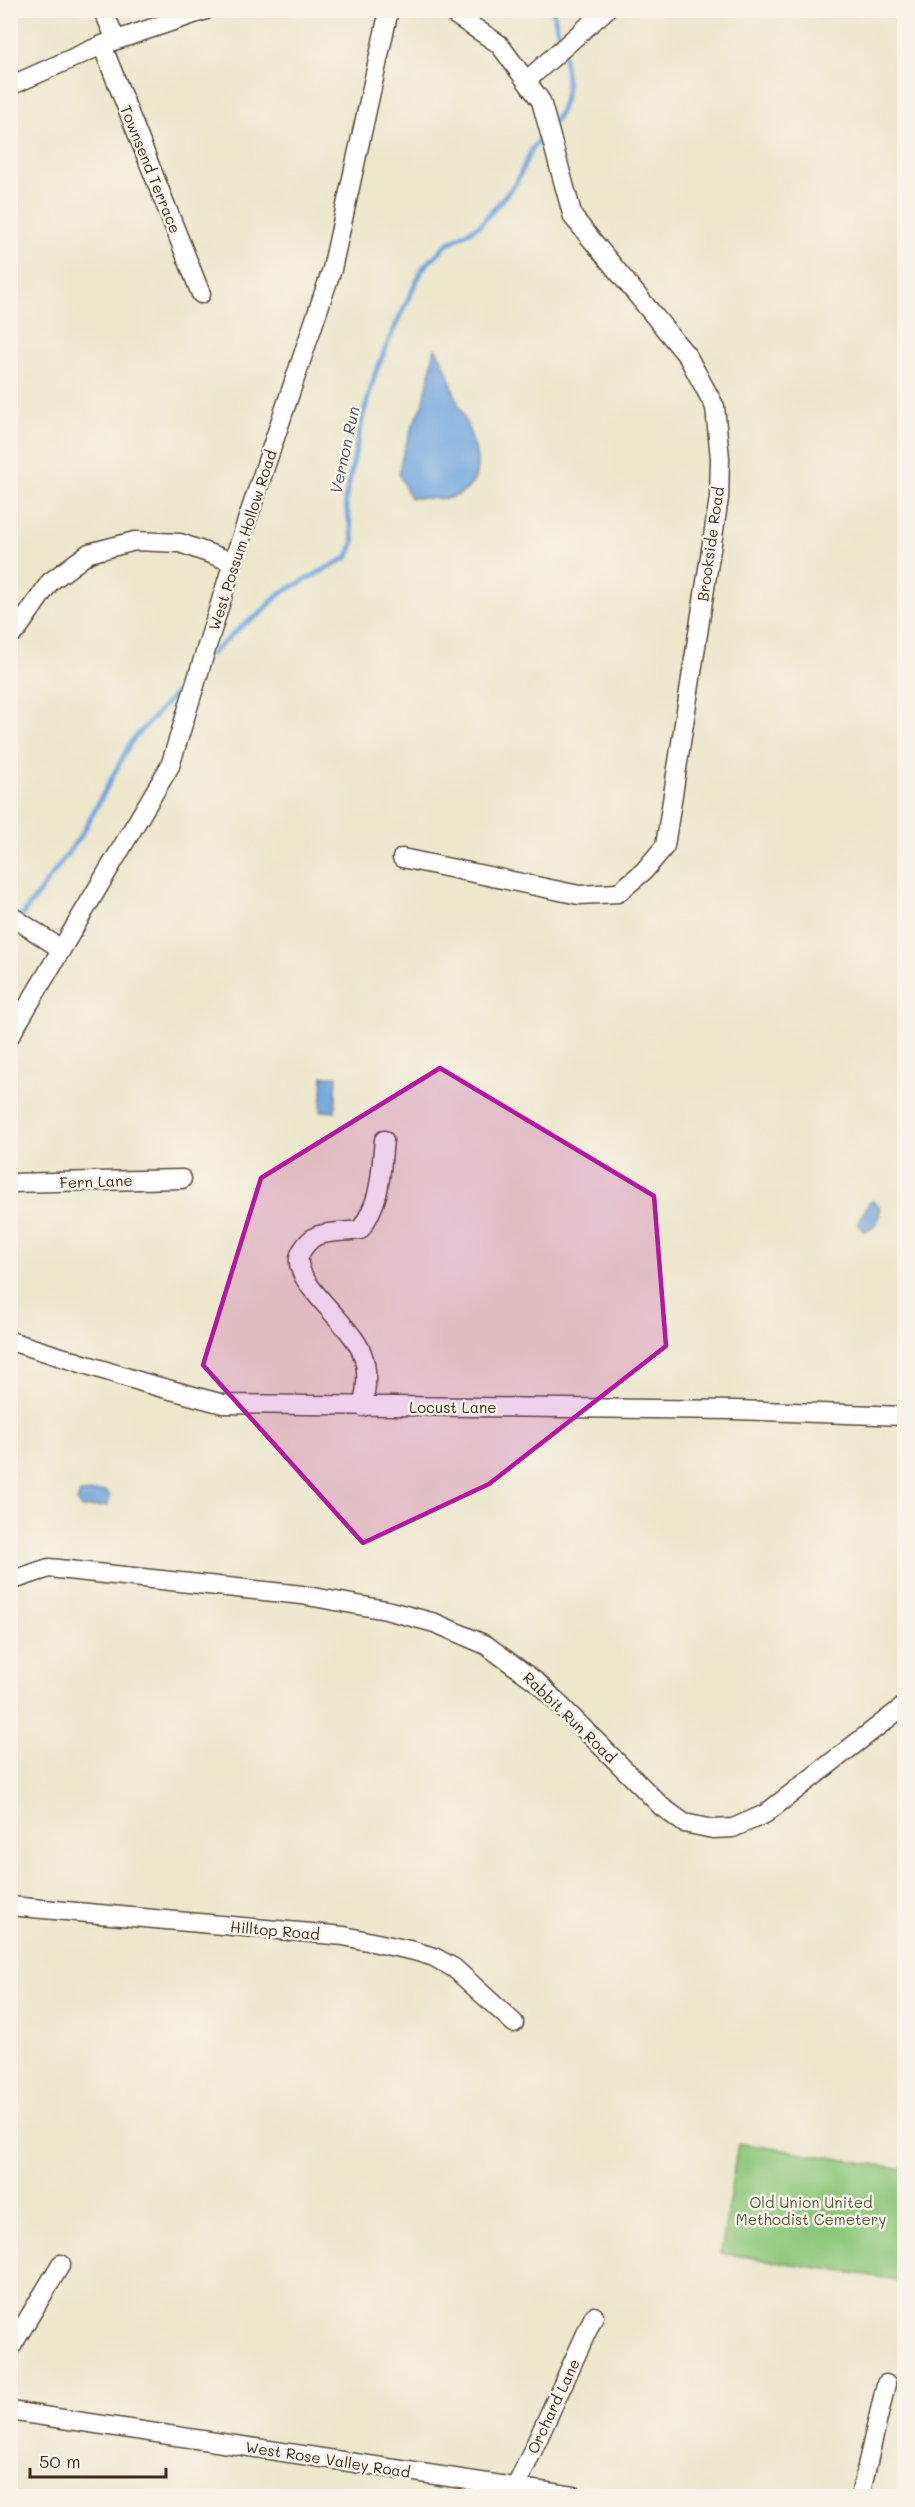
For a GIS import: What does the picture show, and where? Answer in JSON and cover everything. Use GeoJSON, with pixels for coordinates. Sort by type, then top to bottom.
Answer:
{"type":"FeatureCollection","features":[{"type":"Feature","properties":{"kind":"street","name":"Townsend Terrace"},"geometry":{"type":"LineString","coordinates":[[103,10],[109,42],[201,294]]}},
{"type":"Feature","properties":{"kind":"street"},"geometry":{"type":"LineString","coordinates":[[10,86],[109,42],[206,10]]}},
{"type":"Feature","properties":{"kind":"street","name":"West Possum Hollow Road"},"geometry":{"type":"LineString","coordinates":[[10,1036],[170,766],[233,562],[332,270],[389,10]]}},
{"type":"Feature","properties":{"kind":"street","name":"Brookside Road"},"geometry":{"type":"LineString","coordinates":[[402,858],[579,895],[618,893],[644,871],[665,846],[719,498],[720,458],[715,406],[687,357],[573,217],[541,101],[499,44],[448,10]]}},
{"type":"Feature","properties":{"kind":"street"},"geometry":{"type":"LineString","coordinates":[[526,81],[606,10]]}},
{"type":"Feature","properties":{"kind":"street"},"geometry":{"type":"LineString","coordinates":[[10,635],[17,630],[50,582],[89,553],[135,541],[180,543],[233,562]]}},
{"type":"Feature","properties":{"kind":"street"},"geometry":{"type":"LineString","coordinates":[[10,915],[61,949]]}},
{"type":"Feature","properties":{"kind":"street"},"geometry":{"type":"LineString","coordinates":[[363,1407],[367,1370],[362,1351],[337,1316],[309,1285],[302,1274],[299,1262],[308,1241],[318,1235],[360,1230],[371,1215],[378,1196],[384,1140]]}},
{"type":"Feature","properties":{"kind":"street","name":"Fern Lane"},"geometry":{"type":"LineString","coordinates":[[10,1183],[182,1179]]}},
{"type":"Feature","properties":{"kind":"street","name":"Locust Lane"},"geometry":{"type":"LineString","coordinates":[[10,1341],[144,1383],[223,1404],[735,1410],[904,1416]]}},
{"type":"Feature","properties":{"kind":"street","name":"Rabbit Run Road"},"geometry":{"type":"LineString","coordinates":[[10,1581],[49,1568],[302,1595],[386,1610],[435,1623],[486,1645],[538,1683],[662,1807],[684,1823],[713,1829],[732,1828],[765,1814],[904,1706]]}},
{"type":"Feature","properties":{"kind":"street","name":"Hilltop Road"},"geometry":{"type":"LineString","coordinates":[[10,1906],[344,1936],[414,1951],[434,1957],[454,1968],[514,2023]]}},
{"type":"Feature","properties":{"kind":"street"},"geometry":{"type":"LineString","coordinates":[[10,2349],[61,2264]]}},
{"type":"Feature","properties":{"kind":"street","name":"Orchard Lane"},"geometry":{"type":"LineString","coordinates":[[515,2492],[594,2316]]}},
{"type":"Feature","properties":{"kind":"street"},"geometry":{"type":"LineString","coordinates":[[860,2496],[886,2384]]}},
{"type":"Feature","properties":{"kind":"street","name":"West Rose Valley Road"},"geometry":{"type":"LineString","coordinates":[[10,2411],[515,2492],[574,2496]]}},
{"type":"Feature","properties":{"kind":"highlighted area"},"geometry":{"type":"Polygon","coordinates":[[[440,1068],[654,1196],[666,1346],[489,1484],[363,1543],[203,1365],[261,1178],[440,1068]]]}},
{"type":"Feature","properties":{"kind":"green space","name":"Old Union United Methodist Cemetery"},"geometry":{"type":"Polygon","coordinates":[[[738,2143],[904,2169],[904,2281],[721,2253],[738,2143]]]}},
{"type":"Feature","properties":{"kind":"water"},"geometry":{"type":"Polygon","coordinates":[[[435,348],[445,366],[471,435],[477,462],[476,475],[471,486],[460,494],[442,499],[410,498],[399,474],[412,427],[423,405],[435,348]]]}},
{"type":"Feature","properties":{"kind":"water"},"geometry":{"type":"Polygon","coordinates":[[[323,1076],[337,1076],[335,1112],[321,1111],[323,1076]]]}},
{"type":"Feature","properties":{"kind":"water"},"geometry":{"type":"Polygon","coordinates":[[[873,1201],[879,1206],[879,1218],[872,1228],[865,1232],[858,1223],[869,1203],[873,1201]]]}},
{"type":"Feature","properties":{"kind":"water"},"geometry":{"type":"Polygon","coordinates":[[[105,1491],[110,1496],[108,1506],[81,1508],[77,1501],[80,1493],[105,1491]]]}},
{"type":"Feature","properties":{"kind":"waterway","name":"Vernon Run"},"geometry":{"type":"LineString","coordinates":[[553,10],[561,44]]}},
{"type":"Feature","properties":{"kind":"waterway","name":"Vernon Run"},"geometry":{"type":"LineString","coordinates":[[551,126],[561,109],[566,91],[563,53]]}},
{"type":"Feature","properties":{"kind":"waterway","name":"Vernon Run"},"geometry":{"type":"LineString","coordinates":[[211,654],[243,625],[260,614],[279,594],[348,557],[354,541],[345,501],[363,416],[375,374],[393,331],[423,268],[446,245],[480,225],[516,183],[532,149],[545,133]]}},
{"type":"Feature","properties":{"kind":"waterway","name":"Vernon Run"},"geometry":{"type":"LineString","coordinates":[[10,932],[82,834],[131,742],[191,676]]}}]}
